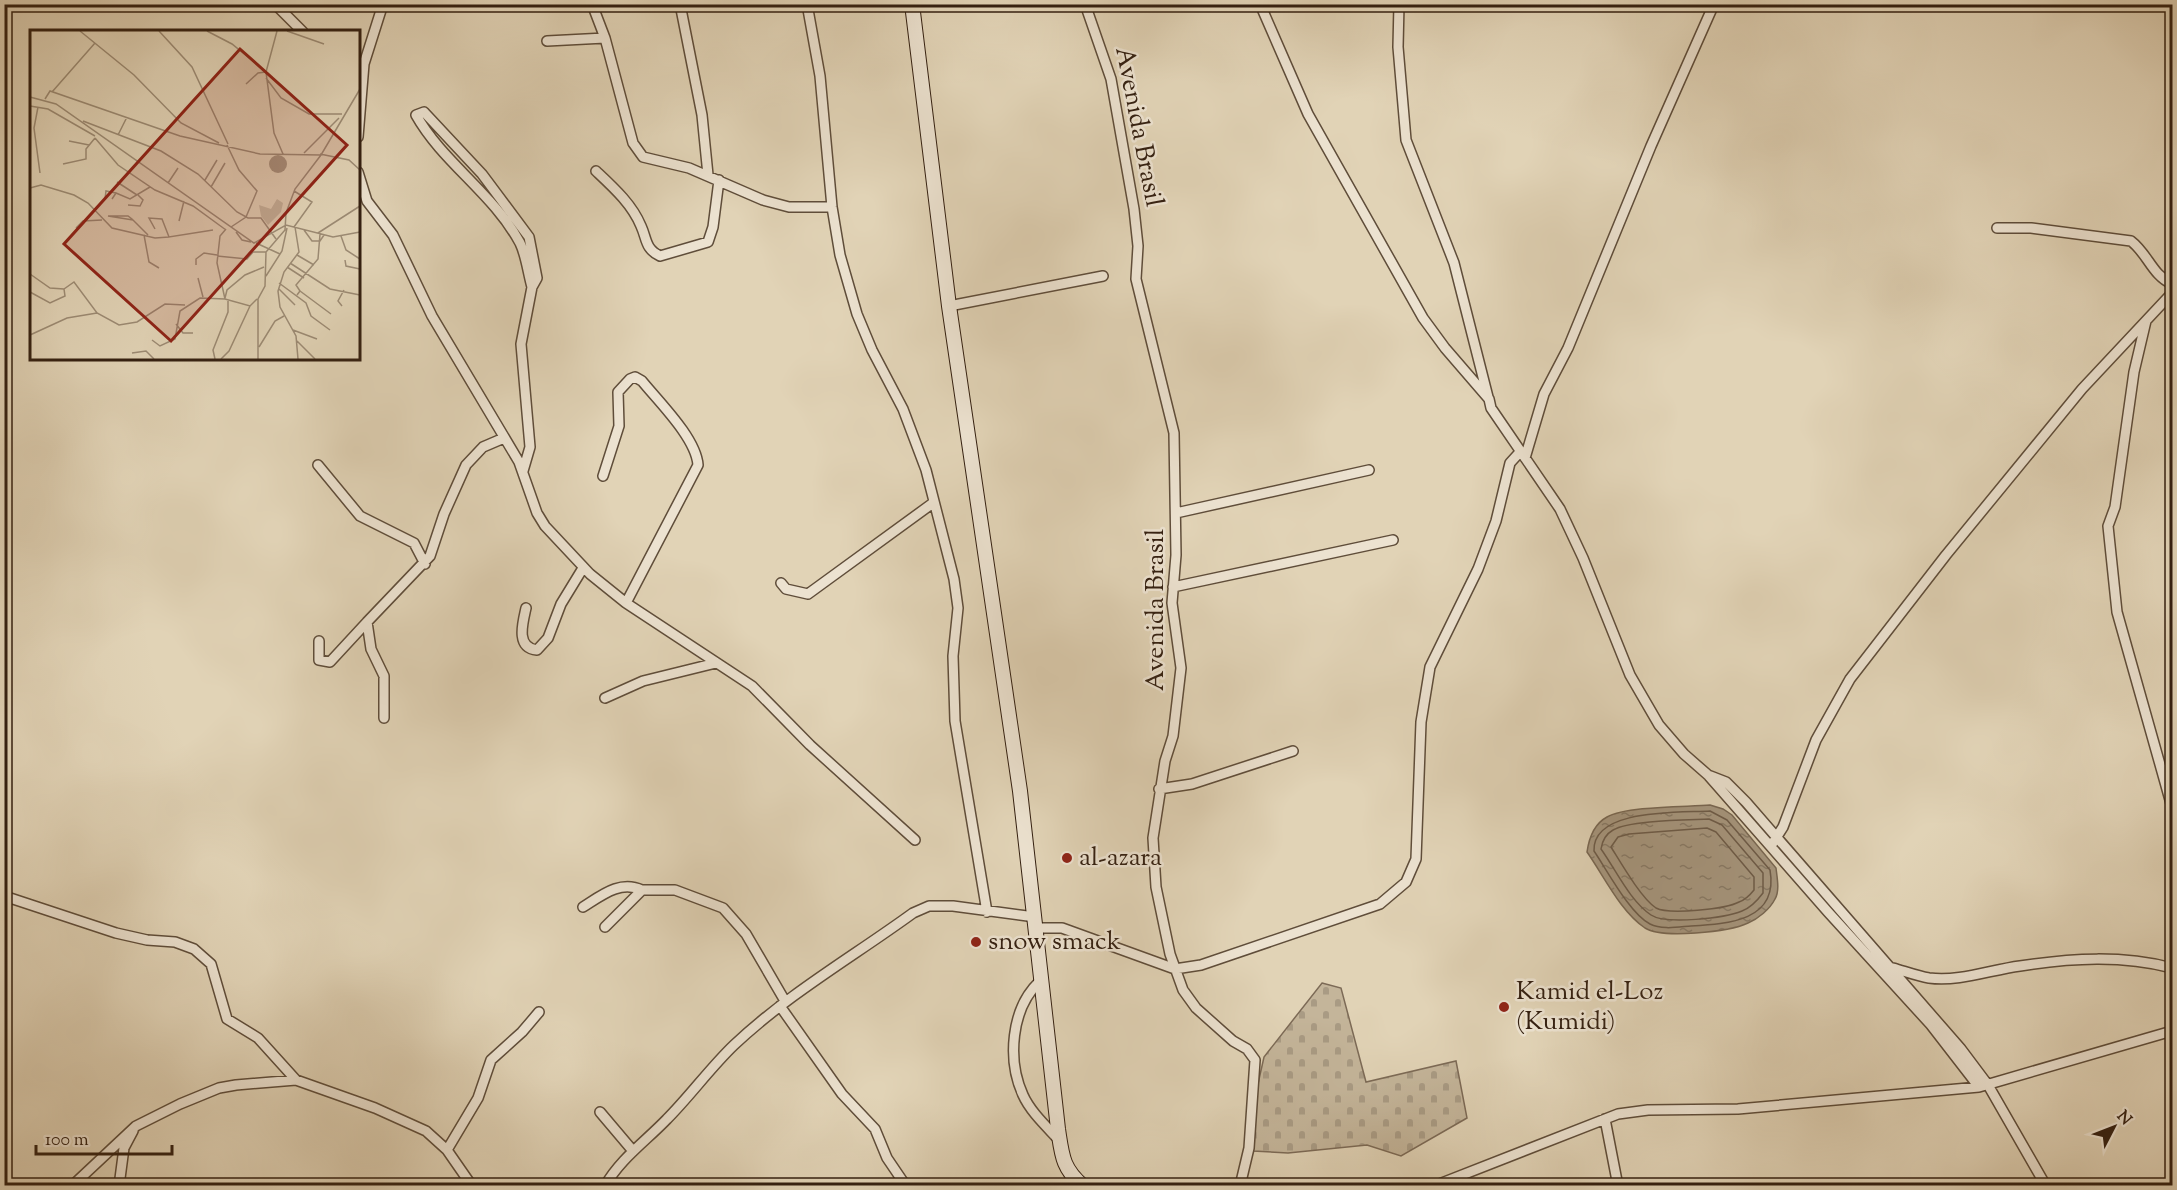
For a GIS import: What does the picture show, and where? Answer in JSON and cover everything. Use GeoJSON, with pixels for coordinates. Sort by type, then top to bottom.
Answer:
{"type":"FeatureCollection","features":[{"type":"Feature","properties":{"kind":"main road"},"geometry":{"type":"LineString","coordinates":[[912,4],[949,306],[999,635],[1060,1141],[1064,1163],[1071,1180],[1083,1185]]}},
{"type":"Feature","properties":{"kind":"street"},"geometry":{"type":"LineString","coordinates":[[275,4],[301,30]]}},
{"type":"Feature","properties":{"kind":"street"},"geometry":{"type":"LineString","coordinates":[[360,94],[364,64],[383,4]]}},
{"type":"Feature","properties":{"kind":"street"},"geometry":{"type":"LineString","coordinates":[[592,4],[605,38],[630,132],[638,153],[649,161],[668,162],[719,180],[764,200],[789,207],[832,207]]}},
{"type":"Feature","properties":{"kind":"street"},"geometry":{"type":"LineString","coordinates":[[680,4],[702,115],[708,176]]}},
{"type":"Feature","properties":{"kind":"street"},"geometry":{"type":"LineString","coordinates":[[807,4],[823,101],[832,207],[840,255],[857,314],[872,350],[903,409],[926,470],[954,579],[958,608],[952,656],[955,721],[987,912]]}},
{"type":"Feature","properties":{"kind":"street","name":"Avenida Brasil"},"geometry":{"type":"LineString","coordinates":[[1085,4],[1111,79],[1134,209],[1138,246],[1136,279],[1174,433],[1176,513],[1172,603],[1181,668],[1173,736],[1159,789],[1153,838],[1156,887],[1175,969],[1183,990],[1196,1008],[1233,1041],[1247,1049],[1255,1060],[1249,1148],[1240,1185]]}},
{"type":"Feature","properties":{"kind":"street"},"geometry":{"type":"LineString","coordinates":[[1260,4],[1308,114],[1413,300],[1445,348],[1489,399]]}},
{"type":"Feature","properties":{"kind":"street"},"geometry":{"type":"LineString","coordinates":[[1399,4],[1398,47],[1406,140],[1454,263],[1491,408],[1560,509],[1645,704],[1669,738],[1708,775],[1831,909],[1893,968],[1961,1049],[2046,1185]]}},
{"type":"Feature","properties":{"kind":"street"},"geometry":{"type":"LineString","coordinates":[[605,1185],[633,1151],[669,1118],[706,1072],[735,1044],[783,1004],[913,913],[929,906],[953,906],[1062,928],[1175,969],[1201,965],[1380,904],[1406,882],[1416,859],[1421,722],[1430,667],[1478,569],[1496,521],[1510,463],[1523,455],[1544,394],[1568,348],[1651,146],[1714,4]]}},
{"type":"Feature","properties":{"kind":"street"},"geometry":{"type":"LineString","coordinates":[[547,42],[605,38]]}},
{"type":"Feature","properties":{"kind":"street"},"geometry":{"type":"LineString","coordinates":[[523,471],[530,447],[521,344],[532,287],[537,278],[529,237],[482,174],[424,112],[416,115],[427,135],[483,190],[520,244],[532,287]]}},
{"type":"Feature","properties":{"kind":"street"},"geometry":{"type":"LineString","coordinates":[[596,171],[629,206],[641,225],[648,247],[660,256],[708,242],[713,227],[719,180]]}},
{"type":"Feature","properties":{"kind":"street"},"geometry":{"type":"LineString","coordinates":[[360,178],[367,201],[393,235],[432,316],[523,471],[537,513],[545,526],[583,568],[626,603],[752,686],[771,702],[810,745],[915,840]]}},
{"type":"Feature","properties":{"kind":"street"},"geometry":{"type":"LineString","coordinates":[[1997,228],[2031,228],[2131,241],[2139,248],[2155,272],[2172,284]]}},
{"type":"Feature","properties":{"kind":"street"},"geometry":{"type":"LineString","coordinates":[[949,306],[1103,276]]}},
{"type":"Feature","properties":{"kind":"street"},"geometry":{"type":"LineString","coordinates":[[1771,846],[1778,838],[1815,740],[1850,679],[1970,525],[2017,472],[2097,372],[2172,293]]}},
{"type":"Feature","properties":{"kind":"street"},"geometry":{"type":"LineString","coordinates":[[2147,318],[2134,372],[2115,507],[2108,526],[2114,596],[2121,630],[2172,807]]}},
{"type":"Feature","properties":{"kind":"street"},"geometry":{"type":"LineString","coordinates":[[603,476],[619,426],[618,392],[630,379],[635,377],[642,381],[687,437],[695,452],[698,465],[626,603]]}},
{"type":"Feature","properties":{"kind":"street"},"geometry":{"type":"LineString","coordinates":[[319,641],[320,660],[330,662],[425,564],[433,549],[456,482],[466,465],[483,447],[504,438]]}},
{"type":"Feature","properties":{"kind":"street"},"geometry":{"type":"LineString","coordinates":[[318,465],[360,516],[414,543],[425,564]]}},
{"type":"Feature","properties":{"kind":"street"},"geometry":{"type":"LineString","coordinates":[[1176,513],[1368,470]]}},
{"type":"Feature","properties":{"kind":"street"},"geometry":{"type":"LineString","coordinates":[[781,583],[786,589],[808,594],[933,502]]}},
{"type":"Feature","properties":{"kind":"street"},"geometry":{"type":"LineString","coordinates":[[1173,588],[1394,540]]}},
{"type":"Feature","properties":{"kind":"street"},"geometry":{"type":"LineString","coordinates":[[526,608],[522,638],[527,646],[537,650],[548,638],[561,604],[583,568]]}},
{"type":"Feature","properties":{"kind":"street"},"geometry":{"type":"LineString","coordinates":[[367,622],[371,649],[384,676],[384,718]]}},
{"type":"Feature","properties":{"kind":"street"},"geometry":{"type":"LineString","coordinates":[[605,698],[643,681],[716,663]]}},
{"type":"Feature","properties":{"kind":"street"},"geometry":{"type":"LineString","coordinates":[[1159,789],[1192,784],[1293,752]]}},
{"type":"Feature","properties":{"kind":"street"},"geometry":{"type":"LineString","coordinates":[[1708,775],[1726,782],[1778,838],[1831,909],[1984,1086]]}},
{"type":"Feature","properties":{"kind":"street"},"geometry":{"type":"LineString","coordinates":[[583,907],[616,888],[630,886],[642,890],[675,890],[723,908],[751,941],[783,1004],[843,1094],[875,1129],[887,1158],[906,1185]]}},
{"type":"Feature","properties":{"kind":"street"},"geometry":{"type":"LineString","coordinates":[[604,927],[642,890]]}},
{"type":"Feature","properties":{"kind":"street"},"geometry":{"type":"LineString","coordinates":[[4,896],[116,933],[147,940],[175,942],[194,949],[211,964],[227,1019],[258,1038],[296,1080]]}},
{"type":"Feature","properties":{"kind":"street"},"geometry":{"type":"LineString","coordinates":[[1893,968],[1929,978],[1967,976],[2028,964],[2099,958],[2119,958],[2172,968]]}},
{"type":"Feature","properties":{"kind":"street"},"geometry":{"type":"LineString","coordinates":[[1040,982],[1028,993],[1017,1021],[1016,1075],[1024,1097],[1060,1141]]}},
{"type":"Feature","properties":{"kind":"street"},"geometry":{"type":"LineString","coordinates":[[447,1150],[478,1098],[491,1060],[528,1026],[539,1012]]}},
{"type":"Feature","properties":{"kind":"street"},"geometry":{"type":"LineString","coordinates":[[1434,1185],[1605,1119],[1648,1110],[1738,1109],[1984,1086],[2172,1031]]}},
{"type":"Feature","properties":{"kind":"street"},"geometry":{"type":"LineString","coordinates":[[72,1185],[136,1126],[180,1104],[219,1088],[296,1080],[375,1108],[426,1131],[447,1150],[472,1185]]}},
{"type":"Feature","properties":{"kind":"street"},"geometry":{"type":"LineString","coordinates":[[600,1112],[633,1151]]}},
{"type":"Feature","properties":{"kind":"street"},"geometry":{"type":"LineString","coordinates":[[1605,1119],[1618,1185]]}},
{"type":"Feature","properties":{"kind":"street"},"geometry":{"type":"LineString","coordinates":[[119,1185],[124,1148],[136,1126]]}},
{"type":"Feature","properties":{"kind":"street"},"geometry":{"type":"LineString","coordinates":[[4,1181],[10,1185]]}},
{"type":"Feature","properties":{"kind":"green space"},"geometry":{"type":"Polygon","coordinates":[[[1322,983],[1341,988],[1366,1082],[1456,1061],[1467,1118],[1401,1156],[1367,1145],[1288,1153],[1253,1151],[1251,1115],[1264,1057],[1322,983]]]}},
{"type":"Feature","properties":{"kind":"water"},"geometry":{"type":"Polygon","coordinates":[[[1710,805],[1732,815],[1776,868],[1777,896],[1767,910],[1756,919],[1739,926],[1680,934],[1645,928],[1620,903],[1587,852],[1593,832],[1602,820],[1616,813],[1710,805]]]}},
{"type":"Feature","properties":{"kind":"place","name":"al-azara"},"geometry":{"type":"Point","coordinates":[1067,858]}},
{"type":"Feature","properties":{"kind":"place","name":"snow smack"},"geometry":{"type":"Point","coordinates":[976,942]}},
{"type":"Feature","properties":{"kind":"place","name":"Kamid el-Loz (Kumidi)"},"geometry":{"type":"Point","coordinates":[1504,1007]}}]}
